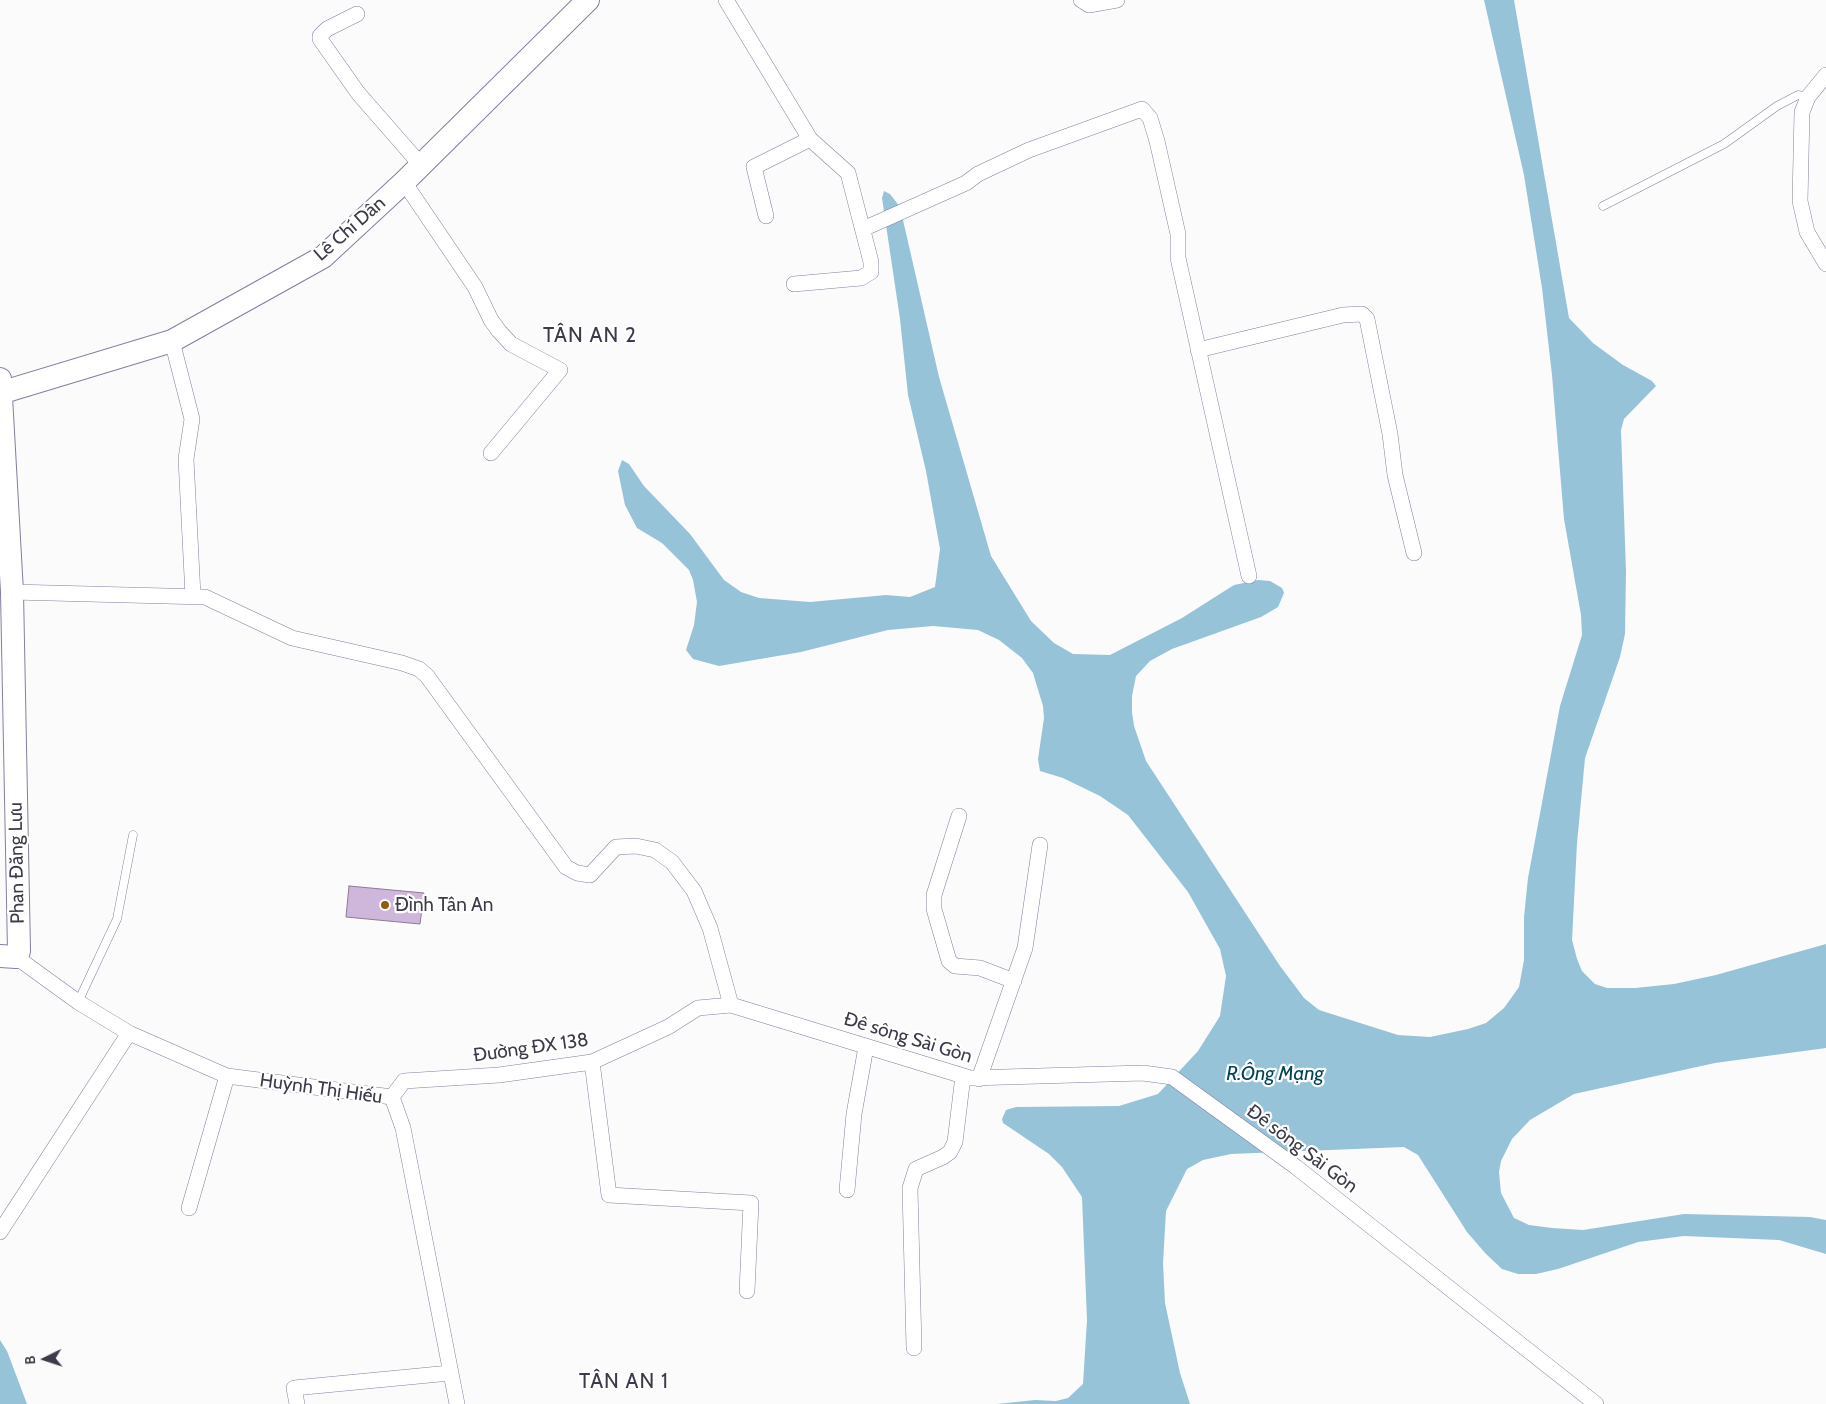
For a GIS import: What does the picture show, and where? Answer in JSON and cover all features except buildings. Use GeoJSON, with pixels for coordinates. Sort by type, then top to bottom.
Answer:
{"type":"FeatureCollection","features":[{"type":"Feature","properties":{"kind":"street","name":"Lê Chí Dân"},"geometry":{"type":"LineString","coordinates":[[0,388],[172,341],[323,257],[404,182],[420,164],[588,0]]}},
{"type":"Feature","properties":{"kind":"street"},"geometry":{"type":"LineString","coordinates":[[726,0],[810,138],[848,174],[871,262],[871,272],[860,278],[794,284]]}},
{"type":"Feature","properties":{"kind":"street"},"geometry":{"type":"LineString","coordinates":[[1081,0],[1089,5],[1117,0]]}},
{"type":"Feature","properties":{"kind":"street"},"geometry":{"type":"LineString","coordinates":[[357,14],[327,29],[320,36],[320,39],[358,93],[420,164]]}},
{"type":"Feature","properties":{"kind":"street"},"geometry":{"type":"LineString","coordinates":[[1826,75],[1808,97],[1802,112],[1800,201],[1807,232],[1826,264]]}},
{"type":"Feature","properties":{"kind":"street"},"geometry":{"type":"LineString","coordinates":[[863,229],[966,183],[978,174],[1030,150],[1142,109],[1150,118],[1157,140],[1178,234],[1178,258],[1249,576]]}},
{"type":"Feature","properties":{"kind":"street"},"geometry":{"type":"LineString","coordinates":[[766,216],[754,167],[810,138]]}},
{"type":"Feature","properties":{"kind":"street"},"geometry":{"type":"LineString","coordinates":[[404,182],[475,287],[491,320],[499,331],[511,344],[560,370],[491,453]]}},
{"type":"Feature","properties":{"kind":"street"},"geometry":{"type":"LineString","coordinates":[[1198,350],[1343,315],[1362,314],[1367,319],[1390,434],[1395,475],[1414,553]]}},
{"type":"Feature","properties":{"kind":"street"},"geometry":{"type":"LineString","coordinates":[[172,341],[192,419],[186,458],[193,596]]}},
{"type":"Feature","properties":{"kind":"street","name":"Phan Đăng Lưu"},"geometry":{"type":"LineString","coordinates":[[0,388],[12,592],[7,673],[20,951],[8,956]]}},
{"type":"Feature","properties":{"kind":"street"},"geometry":{"type":"LineString","coordinates":[[12,592],[193,596],[217,601],[292,638],[402,663],[419,669],[428,676],[566,867],[577,873],[590,875],[616,847],[636,846],[655,850],[672,862],[694,891],[710,928],[731,1005]]}},
{"type":"Feature","properties":{"kind":"street"},"geometry":{"type":"LineString","coordinates":[[960,816],[934,895],[934,909],[949,960],[955,966],[980,968],[1014,981]]}},
{"type":"Feature","properties":{"kind":"street"},"geometry":{"type":"LineString","coordinates":[[979,1079],[1025,948],[1040,846]]}},
{"type":"Feature","properties":{"kind":"street","name":"Huỳnh Thị Hiếu"},"geometry":{"type":"LineString","coordinates":[[8,956],[129,1033],[227,1076],[392,1097],[404,1128],[457,1404]]}},
{"type":"Feature","properties":{"kind":"street","name":"Đê sông Sài Gòn"},"geometry":{"type":"LineString","coordinates":[[731,1005],[963,1076],[979,1079],[1143,1073],[1172,1077],[1296,1167],[1596,1404]]}},
{"type":"Feature","properties":{"kind":"street","name":"Đường ĐX 138"},"geometry":{"type":"LineString","coordinates":[[392,1097],[404,1081],[499,1075],[592,1062],[668,1027],[698,1008],[731,1005]]}},
{"type":"Feature","properties":{"kind":"street"},"geometry":{"type":"LineString","coordinates":[[0,1232],[129,1033]]}},
{"type":"Feature","properties":{"kind":"street"},"geometry":{"type":"LineString","coordinates":[[847,1190],[854,1114],[866,1047]]}},
{"type":"Feature","properties":{"kind":"street"},"geometry":{"type":"LineString","coordinates":[[592,1062],[609,1196],[752,1203],[747,1291]]}},
{"type":"Feature","properties":{"kind":"street"},"geometry":{"type":"LineString","coordinates":[[189,1208],[227,1076]]}},
{"type":"Feature","properties":{"kind":"street"},"geometry":{"type":"LineString","coordinates":[[914,1348],[910,1188],[916,1169],[943,1157],[950,1152],[955,1142],[963,1076]]}},
{"type":"Feature","properties":{"kind":"street"},"geometry":{"type":"LineString","coordinates":[[297,1404],[294,1388],[450,1373]]}},
{"type":"Feature","properties":{"kind":"lane"},"geometry":{"type":"LineString","coordinates":[[1603,206],[1724,144],[1777,106],[1798,95],[1808,97]]}},
{"type":"Feature","properties":{"kind":"lane"},"geometry":{"type":"LineString","coordinates":[[78,1002],[117,919],[133,835]]}},
{"type":"Feature","properties":{"kind":"water","name":"R.Ông Mạng"},"geometry":{"type":"Polygon","coordinates":[[[1484,0],[1514,0],[1569,318],[1593,343],[1623,365],[1652,381],[1656,386],[1624,419],[1621,430],[1626,571],[1625,634],[1620,657],[1585,758],[1577,843],[1572,940],[1577,959],[1582,971],[1595,984],[1607,988],[1635,988],[1674,984],[1716,975],[1826,944],[1826,1048],[1715,1063],[1574,1094],[1530,1120],[1512,1139],[1501,1161],[1499,1172],[1501,1193],[1514,1218],[1529,1225],[1552,1228],[1583,1230],[1684,1214],[1810,1217],[1826,1220],[1826,1254],[1779,1240],[1684,1236],[1638,1242],[1558,1269],[1536,1274],[1518,1274],[1502,1269],[1486,1254],[1467,1232],[1418,1155],[1404,1147],[1231,1154],[1203,1160],[1187,1169],[1166,1211],[1163,1263],[1165,1303],[1180,1373],[1190,1404],[997,1404],[1035,1400],[1056,1401],[1068,1398],[1083,1384],[1087,1320],[1082,1197],[1062,1167],[1049,1154],[1003,1123],[1002,1119],[1006,1110],[1016,1107],[1119,1106],[1158,1094],[1198,1051],[1220,1016],[1226,976],[1220,949],[1188,892],[1128,815],[1100,796],[1063,778],[1040,771],[1038,759],[1044,718],[1043,706],[1033,673],[1022,658],[999,640],[978,630],[933,626],[888,630],[801,652],[719,666],[693,659],[686,650],[694,625],[697,602],[693,580],[689,570],[662,543],[637,528],[625,505],[618,471],[622,460],[629,464],[644,486],[690,534],[724,580],[741,592],[759,598],[810,602],[886,595],[910,597],[935,587],[940,549],[926,471],[908,395],[900,319],[882,198],[884,191],[890,194],[900,207],[939,377],[991,556],[1031,621],[1054,643],[1073,654],[1110,655],[1182,618],[1234,585],[1258,580],[1270,581],[1282,588],[1284,593],[1278,607],[1261,617],[1172,649],[1150,661],[1136,676],[1132,696],[1132,712],[1134,726],[1146,761],[1280,966],[1304,998],[1319,1010],[1398,1035],[1430,1037],[1486,1023],[1504,1008],[1519,987],[1524,960],[1524,917],[1528,878],[1560,706],[1582,635],[1581,615],[1564,519],[1552,375],[1542,288],[1524,175],[1484,0]]]}},
{"type":"Feature","properties":{"kind":"water"},"geometry":{"type":"Polygon","coordinates":[[[0,1340],[7,1351],[27,1404],[0,1404],[0,1340]]]}},
{"type":"Feature","properties":{"kind":"place","name":"Đình Tân An"},"geometry":{"type":"Point","coordinates":[385,905]}},
{"type":"Feature","properties":{"kind":"district","name":"TÂN AN 2"},"geometry":{"type":"Point","coordinates":[590,336]}},
{"type":"Feature","properties":{"kind":"district","name":"TÂN AN 1"},"geometry":{"type":"Point","coordinates":[624,1382]}}]}
